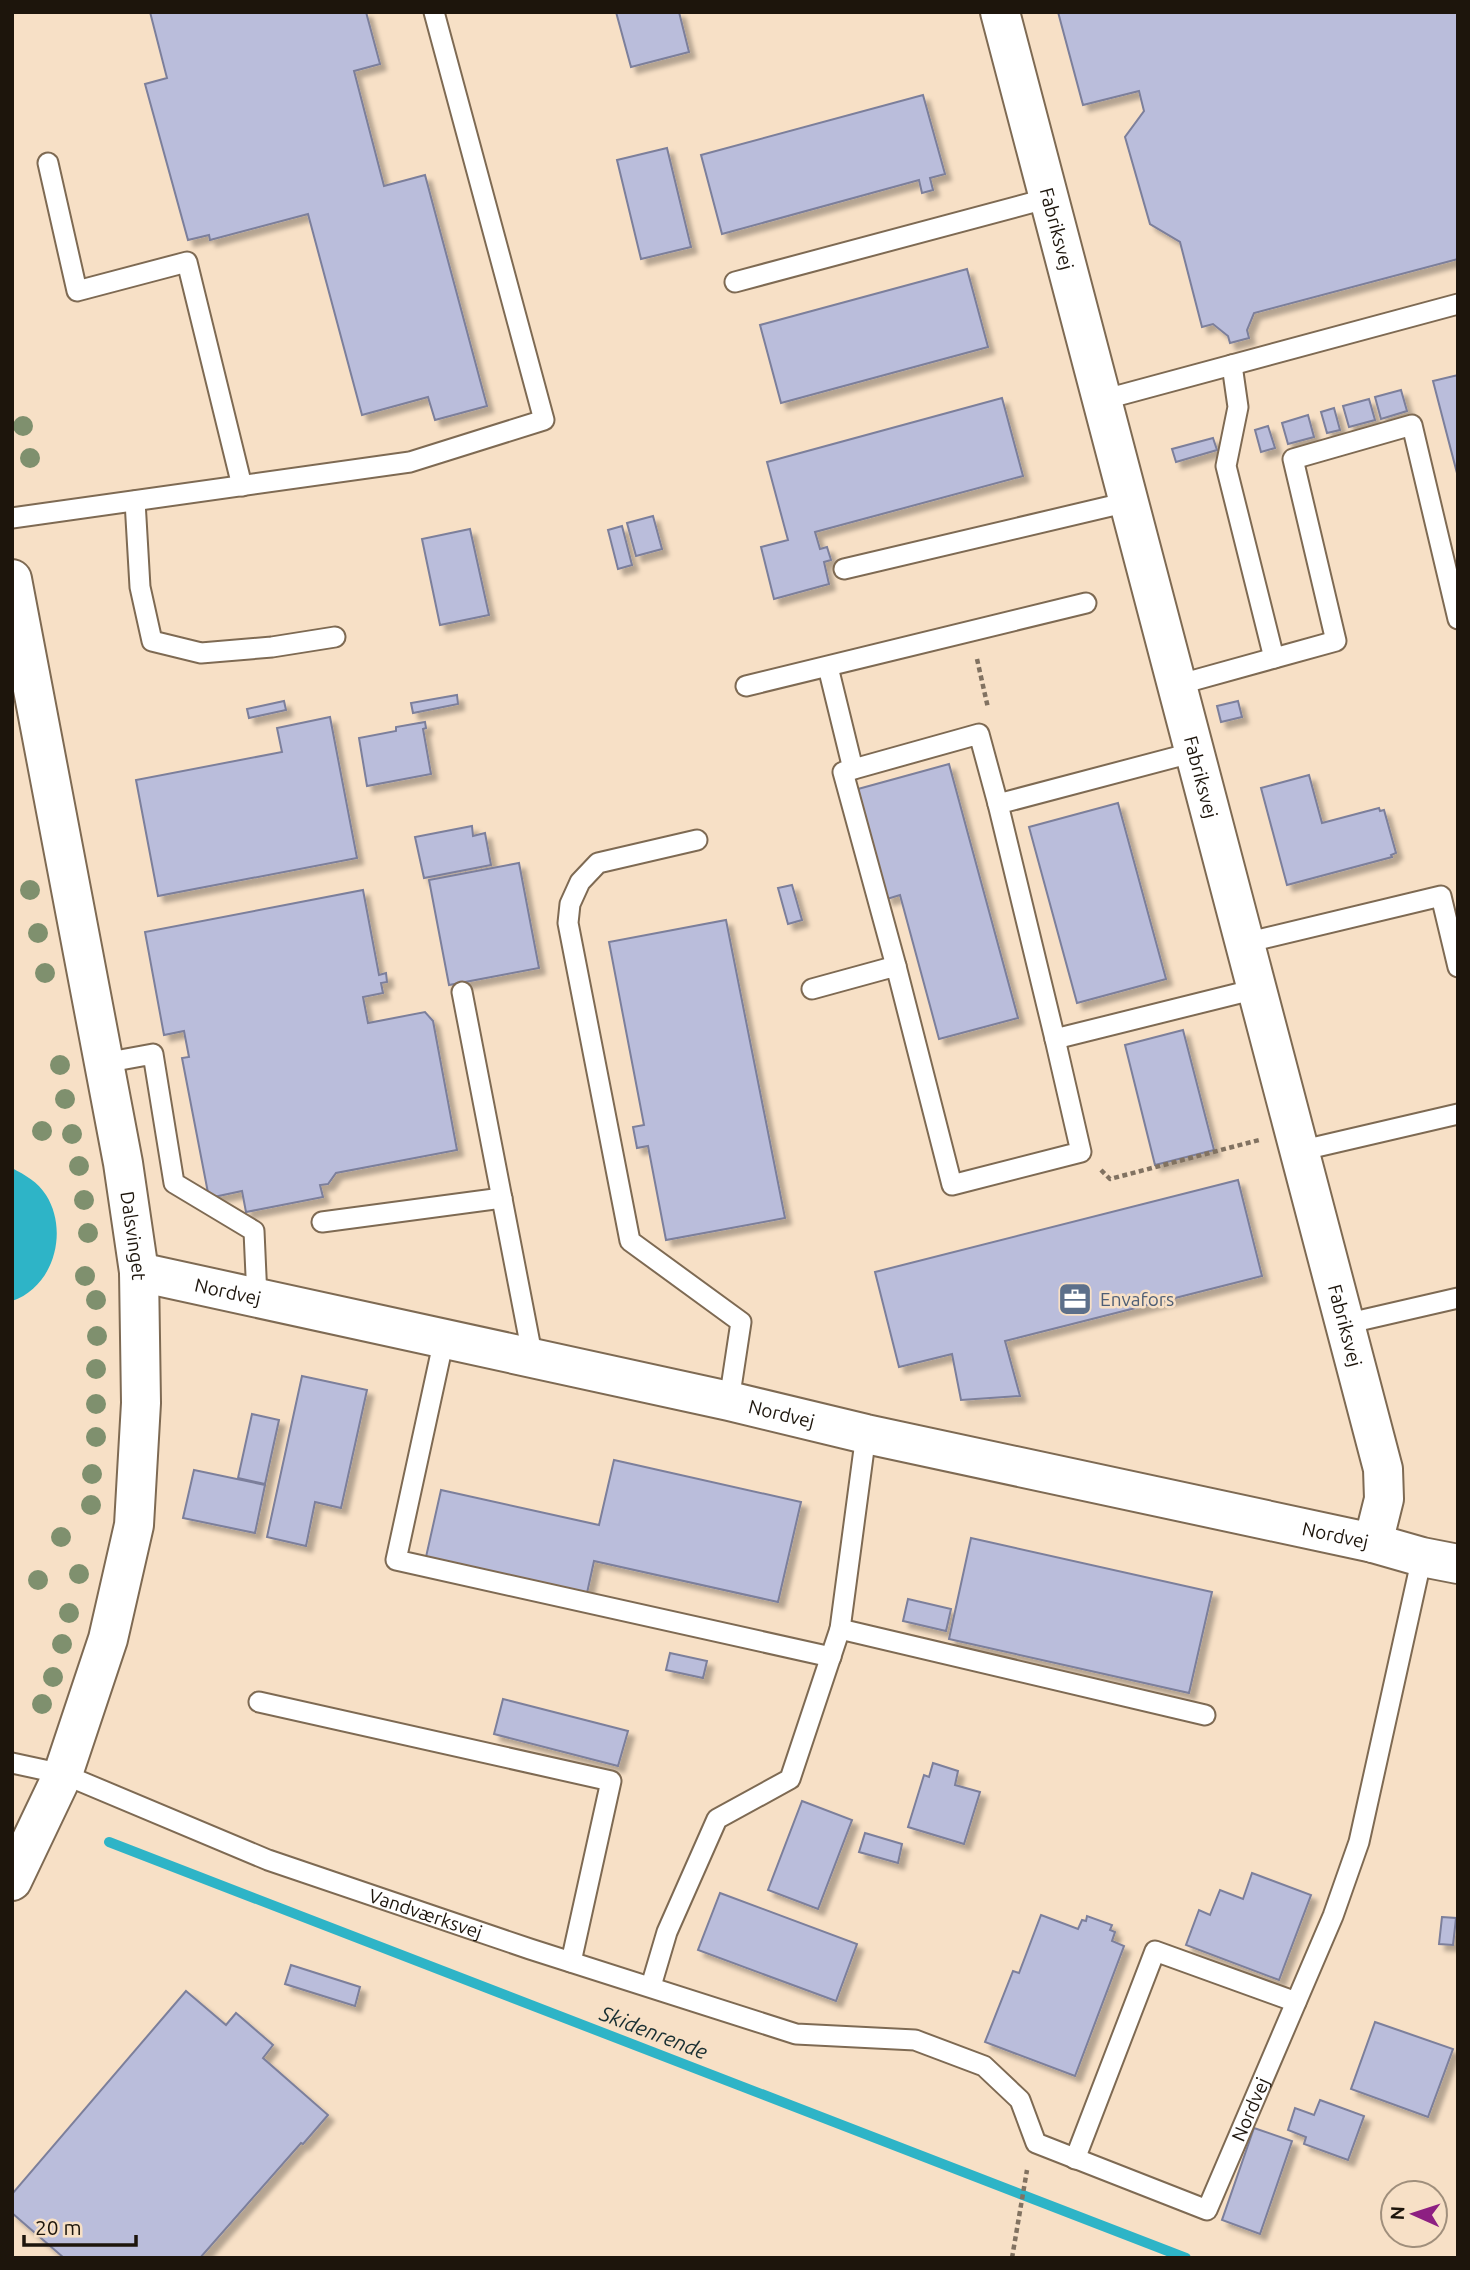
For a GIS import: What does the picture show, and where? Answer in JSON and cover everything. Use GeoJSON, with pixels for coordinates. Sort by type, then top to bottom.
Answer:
{"type":"FeatureCollection","features":[{"type":"Feature","properties":{"kind":"street","name":"Fabriksvej"},"geometry":{"type":"LineString","coordinates":[[1000,12],[1383,1469],[1384,1499],[1373,1543]]}},
{"type":"Feature","properties":{"kind":"street","name":"Dalsvinget"},"geometry":{"type":"LineString","coordinates":[[12,579],[122,1163],[139,1272],[141,1403],[134,1525],[108,1639],[63,1774],[12,1881]]}},
{"type":"Feature","properties":{"kind":"street","name":"Nordvej"},"geometry":{"type":"LineString","coordinates":[[139,1272],[729,1401],[866,1434],[1373,1543],[1440,1561]]}},
{"type":"Feature","properties":{"kind":"lane"},"geometry":{"type":"LineString","coordinates":[[12,518],[411,462],[544,420],[434,12]]}},
{"type":"Feature","properties":{"kind":"lane"},"geometry":{"type":"LineString","coordinates":[[48,163],[77,291],[187,262],[242,486]]}},
{"type":"Feature","properties":{"kind":"lane"},"geometry":{"type":"LineString","coordinates":[[735,282],[1049,198]]}},
{"type":"Feature","properties":{"kind":"lane"},"geometry":{"type":"LineString","coordinates":[[1102,400],[1458,304]]}},
{"type":"Feature","properties":{"kind":"lane"},"geometry":{"type":"LineString","coordinates":[[1232,365],[1238,407],[1226,466],[1274,658]]}},
{"type":"Feature","properties":{"kind":"lane"},"geometry":{"type":"LineString","coordinates":[[1177,685],[1336,641],[1293,459],[1412,425],[1458,618]]}},
{"type":"Feature","properties":{"kind":"lane"},"geometry":{"type":"LineString","coordinates":[[135,501],[140,587],[152,641],[201,653],[272,647],[335,637]]}},
{"type":"Feature","properties":{"kind":"lane"},"geometry":{"type":"LineString","coordinates":[[844,569],[1128,502]]}},
{"type":"Feature","properties":{"kind":"lane"},"geometry":{"type":"LineString","coordinates":[[746,686],[1086,603]]}},
{"type":"Feature","properties":{"kind":"lane"},"geometry":{"type":"LineString","coordinates":[[828,667],[853,769]]}},
{"type":"Feature","properties":{"kind":"lane"},"geometry":{"type":"LineString","coordinates":[[979,734],[1081,1152],[952,1185],[896,966],[842,772],[853,769],[979,734]]}},
{"type":"Feature","properties":{"kind":"lane"},"geometry":{"type":"LineString","coordinates":[[998,804],[1195,752]]}},
{"type":"Feature","properties":{"kind":"lane"},"geometry":{"type":"LineString","coordinates":[[697,840],[598,863],[580,881],[570,904],[568,923],[630,1241],[741,1322],[729,1401]]}},
{"type":"Feature","properties":{"kind":"lane"},"geometry":{"type":"LineString","coordinates":[[1245,943],[1441,896],[1458,967]]}},
{"type":"Feature","properties":{"kind":"lane"},"geometry":{"type":"LineString","coordinates":[[812,989],[896,966]]}},
{"type":"Feature","properties":{"kind":"lane"},"geometry":{"type":"LineString","coordinates":[[1055,1040],[1256,989]]}},
{"type":"Feature","properties":{"kind":"lane"},"geometry":{"type":"LineString","coordinates":[[462,992],[533,1359]]}},
{"type":"Feature","properties":{"kind":"lane"},"geometry":{"type":"LineString","coordinates":[[104,1063],[153,1054],[174,1183],[254,1231],[257,1298]]}},
{"type":"Feature","properties":{"kind":"lane"},"geometry":{"type":"LineString","coordinates":[[1296,1141],[1458,1114]]}},
{"type":"Feature","properties":{"kind":"lane"},"geometry":{"type":"LineString","coordinates":[[322,1222],[502,1198]]}},
{"type":"Feature","properties":{"kind":"lane"},"geometry":{"type":"LineString","coordinates":[[1345,1324],[1458,1298]]}},
{"type":"Feature","properties":{"kind":"lane"},"geometry":{"type":"LineString","coordinates":[[444,1339],[396,1560],[831,1657]]}},
{"type":"Feature","properties":{"kind":"lane"},"geometry":{"type":"LineString","coordinates":[[651,1986],[667,1932],[717,1819],[790,1779],[840,1629],[866,1434]]}},
{"type":"Feature","properties":{"kind":"lane","name":"Nordvej"},"geometry":{"type":"LineString","coordinates":[[796,2034],[915,2040],[984,2066],[1020,2101],[1036,2143],[1207,2210],[1333,1916],[1359,1842],[1440,1561]]}},
{"type":"Feature","properties":{"kind":"lane"},"geometry":{"type":"LineString","coordinates":[[840,1629],[1205,1715]]}},
{"type":"Feature","properties":{"kind":"lane"},"geometry":{"type":"LineString","coordinates":[[259,1702],[611,1782],[571,1962]]}},
{"type":"Feature","properties":{"kind":"lane","name":"Vandværksvej"},"geometry":{"type":"LineString","coordinates":[[12,1763],[63,1774],[268,1860],[796,2034]]}},
{"type":"Feature","properties":{"kind":"lane"},"geometry":{"type":"LineString","coordinates":[[1075,2159],[1155,1951],[1296,2002]]}},
{"type":"Feature","properties":{"kind":"path"},"geometry":{"type":"LineString","coordinates":[[970,632],[990,716],[979,734]]}},
{"type":"Feature","properties":{"kind":"path"},"geometry":{"type":"LineString","coordinates":[[1081,1152],[1110,1179],[1296,1141]]}},
{"type":"Feature","properties":{"kind":"path"},"geometry":{"type":"LineString","coordinates":[[1012,2258],[1026,2172]]}},
{"type":"Feature","properties":{"kind":"water"},"geometry":{"type":"Polygon","coordinates":[[[12,1168],[43,1190],[53,1209],[56,1241],[47,1271],[38,1284],[12,1301],[12,1168]]]}},
{"type":"Feature","properties":{"kind":"building"},"geometry":{"type":"Polygon","coordinates":[[[150,12],[366,12],[380,64],[354,71],[384,186],[425,175],[487,406],[435,420],[428,397],[362,415],[308,214],[210,240],[209,235],[188,240],[145,84],[167,78],[150,12]]]}},
{"type":"Feature","properties":{"kind":"building"},"geometry":{"type":"Polygon","coordinates":[[[616,12],[679,12],[689,52],[631,67],[616,12]]]}},
{"type":"Feature","properties":{"kind":"building"},"geometry":{"type":"Polygon","coordinates":[[[1058,12],[1458,12],[1458,259],[1254,313],[1247,330],[1249,338],[1230,343],[1228,336],[1213,324],[1202,327],[1180,242],[1150,224],[1125,137],[1144,111],[1139,91],[1083,105],[1058,12]]]}},
{"type":"Feature","properties":{"kind":"building"},"geometry":{"type":"Polygon","coordinates":[[[923,95],[945,174],[930,178],[933,190],[922,193],[919,180],[722,234],[701,155],[923,95]]]}},
{"type":"Feature","properties":{"kind":"building"},"geometry":{"type":"Polygon","coordinates":[[[667,148],[691,247],[641,259],[617,160],[667,148]]]}},
{"type":"Feature","properties":{"kind":"building"},"geometry":{"type":"Polygon","coordinates":[[[967,269],[988,347],[781,403],[760,325],[967,269]]]}},
{"type":"Feature","properties":{"kind":"building"},"geometry":{"type":"Polygon","coordinates":[[[1458,375],[1458,477],[1433,381],[1458,375]]]}},
{"type":"Feature","properties":{"kind":"building"},"geometry":{"type":"Polygon","coordinates":[[[1401,390],[1407,411],[1381,419],[1375,397],[1401,390]]]}},
{"type":"Feature","properties":{"kind":"building"},"geometry":{"type":"Polygon","coordinates":[[[1002,398],[1023,476],[815,532],[820,549],[827,547],[831,560],[824,562],[829,584],[774,599],[761,547],[788,540],[767,462],[1002,398]]]}},
{"type":"Feature","properties":{"kind":"building"},"geometry":{"type":"Polygon","coordinates":[[[1369,399],[1375,420],[1349,427],[1343,406],[1369,399]]]}},
{"type":"Feature","properties":{"kind":"building"},"geometry":{"type":"Polygon","coordinates":[[[1334,408],[1340,430],[1327,433],[1321,412],[1334,408]]]}},
{"type":"Feature","properties":{"kind":"building"},"geometry":{"type":"Polygon","coordinates":[[[1308,415],[1314,437],[1288,444],[1282,423],[1308,415]]]}},
{"type":"Feature","properties":{"kind":"building"},"geometry":{"type":"Polygon","coordinates":[[[1268,426],[1275,448],[1261,452],[1255,430],[1268,426]]]}},
{"type":"Feature","properties":{"kind":"building"},"geometry":{"type":"Polygon","coordinates":[[[1213,438],[1217,450],[1176,462],[1172,449],[1213,438]]]}},
{"type":"Feature","properties":{"kind":"building"},"geometry":{"type":"Polygon","coordinates":[[[653,516],[662,549],[636,556],[627,523],[653,516]]]}},
{"type":"Feature","properties":{"kind":"building"},"geometry":{"type":"Polygon","coordinates":[[[622,526],[632,565],[618,569],[608,530],[622,526]]]}},
{"type":"Feature","properties":{"kind":"building"},"geometry":{"type":"Polygon","coordinates":[[[470,529],[489,615],[440,625],[422,539],[470,529]]]}},
{"type":"Feature","properties":{"kind":"building"},"geometry":{"type":"Polygon","coordinates":[[[457,695],[458,704],[413,713],[411,703],[457,695]]]}},
{"type":"Feature","properties":{"kind":"building"},"geometry":{"type":"Polygon","coordinates":[[[284,701],[286,710],[249,718],[247,709],[284,701]]]}},
{"type":"Feature","properties":{"kind":"building"},"geometry":{"type":"Polygon","coordinates":[[[1238,701],[1242,717],[1221,722],[1217,706],[1238,701]]]}},
{"type":"Feature","properties":{"kind":"building"},"geometry":{"type":"Polygon","coordinates":[[[330,717],[357,858],[158,896],[136,780],[282,752],[277,728],[330,717]]]}},
{"type":"Feature","properties":{"kind":"building"},"geometry":{"type":"Polygon","coordinates":[[[425,722],[426,728],[423,729],[431,774],[367,786],[359,738],[425,722]]]}},
{"type":"Feature","properties":{"kind":"building"},"geometry":{"type":"Polygon","coordinates":[[[949,764],[1018,1018],[939,1039],[900,895],[887,899],[858,789],[949,764]]]}},
{"type":"Feature","properties":{"kind":"building"},"geometry":{"type":"Polygon","coordinates":[[[1309,775],[1322,823],[1379,808],[1380,811],[1384,810],[1396,853],[1391,855],[1392,857],[1287,885],[1261,788],[1309,775]]]}},
{"type":"Feature","properties":{"kind":"building"},"geometry":{"type":"Polygon","coordinates":[[[1118,803],[1166,979],[1077,1003],[1029,827],[1118,803]]]}},
{"type":"Feature","properties":{"kind":"building"},"geometry":{"type":"Polygon","coordinates":[[[472,826],[473,836],[485,833],[491,865],[424,878],[415,837],[472,826]]]}},
{"type":"Feature","properties":{"kind":"building"},"geometry":{"type":"Polygon","coordinates":[[[519,863],[539,968],[449,985],[429,880],[519,863]]]}},
{"type":"Feature","properties":{"kind":"building"},"geometry":{"type":"Polygon","coordinates":[[[792,885],[802,920],[788,924],[778,888],[792,885]]]}},
{"type":"Feature","properties":{"kind":"building"},"geometry":{"type":"Polygon","coordinates":[[[363,890],[379,975],[386,973],[387,982],[381,983],[383,993],[363,997],[368,1023],[425,1012],[433,1021],[457,1150],[336,1173],[328,1184],[320,1185],[323,1197],[246,1212],[242,1191],[209,1198],[182,1058],[189,1057],[184,1031],[164,1035],[145,932],[363,890]]]}},
{"type":"Feature","properties":{"kind":"building"},"geometry":{"type":"Polygon","coordinates":[[[726,920],[785,1218],[666,1240],[648,1146],[637,1148],[633,1127],[644,1125],[609,942],[726,920]]]}},
{"type":"Feature","properties":{"kind":"building"},"geometry":{"type":"Polygon","coordinates":[[[1183,1030],[1214,1150],[1155,1165],[1125,1045],[1183,1030]]]}},
{"type":"Feature","properties":{"kind":"building"},"geometry":{"type":"Polygon","coordinates":[[[1238,1180],[1262,1276],[1005,1341],[1020,1396],[961,1400],[952,1354],[899,1367],[875,1272],[1238,1180]]]}},
{"type":"Feature","properties":{"kind":"building"},"geometry":{"type":"Polygon","coordinates":[[[302,1376],[367,1390],[341,1508],[315,1502],[306,1546],[267,1537],[302,1376]]]}},
{"type":"Feature","properties":{"kind":"building"},"geometry":{"type":"Polygon","coordinates":[[[252,1414],[279,1420],[265,1484],[238,1478],[252,1414]]]}},
{"type":"Feature","properties":{"kind":"building"},"geometry":{"type":"Polygon","coordinates":[[[614,1460],[801,1502],[778,1602],[594,1561],[587,1593],[426,1557],[441,1490],[599,1525],[614,1460]]]}},
{"type":"Feature","properties":{"kind":"building"},"geometry":{"type":"Polygon","coordinates":[[[194,1470],[265,1485],[255,1533],[183,1518],[194,1470]]]}},
{"type":"Feature","properties":{"kind":"building"},"geometry":{"type":"Polygon","coordinates":[[[971,1538],[1212,1592],[1189,1693],[949,1639],[971,1538]]]}},
{"type":"Feature","properties":{"kind":"building"},"geometry":{"type":"Polygon","coordinates":[[[908,1599],[951,1609],[946,1631],[903,1621],[908,1599]]]}},
{"type":"Feature","properties":{"kind":"building"},"geometry":{"type":"Polygon","coordinates":[[[670,1653],[707,1661],[703,1678],[666,1670],[670,1653]]]}},
{"type":"Feature","properties":{"kind":"building"},"geometry":{"type":"Polygon","coordinates":[[[503,1699],[628,1731],[618,1766],[494,1734],[503,1699]]]}},
{"type":"Feature","properties":{"kind":"building"},"geometry":{"type":"Polygon","coordinates":[[[933,1763],[958,1771],[955,1785],[980,1792],[964,1844],[908,1827],[924,1775],[929,1777],[933,1763]]]}},
{"type":"Feature","properties":{"kind":"building"},"geometry":{"type":"Polygon","coordinates":[[[802,1801],[852,1820],[818,1909],[768,1890],[802,1801]]]}},
{"type":"Feature","properties":{"kind":"building"},"geometry":{"type":"Polygon","coordinates":[[[865,1833],[902,1844],[898,1863],[859,1852],[865,1833]]]}},
{"type":"Feature","properties":{"kind":"building"},"geometry":{"type":"Polygon","coordinates":[[[1252,1873],[1311,1895],[1279,1980],[1186,1945],[1199,1910],[1210,1915],[1220,1890],[1243,1899],[1252,1873]]]}},
{"type":"Feature","properties":{"kind":"building"},"geometry":{"type":"Polygon","coordinates":[[[720,1893],[857,1944],[836,2001],[698,1950],[720,1893]]]}},
{"type":"Feature","properties":{"kind":"building"},"geometry":{"type":"Polygon","coordinates":[[[1041,1915],[1078,1929],[1087,1916],[1112,1925],[1110,1930],[1115,1932],[1112,1941],[1124,1946],[1075,2076],[985,2042],[1013,1971],[1019,1973],[1041,1915]]]}},
{"type":"Feature","properties":{"kind":"building"},"geometry":{"type":"Polygon","coordinates":[[[1442,1917],[1456,1918],[1453,1945],[1439,1944],[1442,1917]]]}},
{"type":"Feature","properties":{"kind":"building"},"geometry":{"type":"Polygon","coordinates":[[[291,1965],[360,1987],[355,2006],[285,1984],[291,1965]]]}},
{"type":"Feature","properties":{"kind":"building"},"geometry":{"type":"Polygon","coordinates":[[[186,1991],[226,2025],[236,2013],[273,2045],[263,2058],[328,2115],[200,2258],[64,2258],[12,2213],[12,2194],[186,1991]]]}},
{"type":"Feature","properties":{"kind":"building"},"geometry":{"type":"Polygon","coordinates":[[[1375,2022],[1453,2049],[1428,2117],[1351,2089],[1375,2022]]]}},
{"type":"Feature","properties":{"kind":"building"},"geometry":{"type":"Polygon","coordinates":[[[1320,2100],[1364,2116],[1348,2160],[1304,2144],[1306,2137],[1288,2130],[1295,2108],[1314,2115],[1320,2100]]]}},
{"type":"Feature","properties":{"kind":"building"},"geometry":{"type":"Polygon","coordinates":[[[1254,2128],[1292,2141],[1260,2234],[1222,2220],[1254,2128]]]}},
{"type":"Feature","properties":{"kind":"waterway","name":"Skidenrende"},"geometry":{"type":"LineString","coordinates":[[109,1842],[1186,2258]]}},
{"type":"Feature","properties":{"kind":"place","name":"Envafors"},"geometry":{"type":"Point","coordinates":[1075,1299]}}]}
